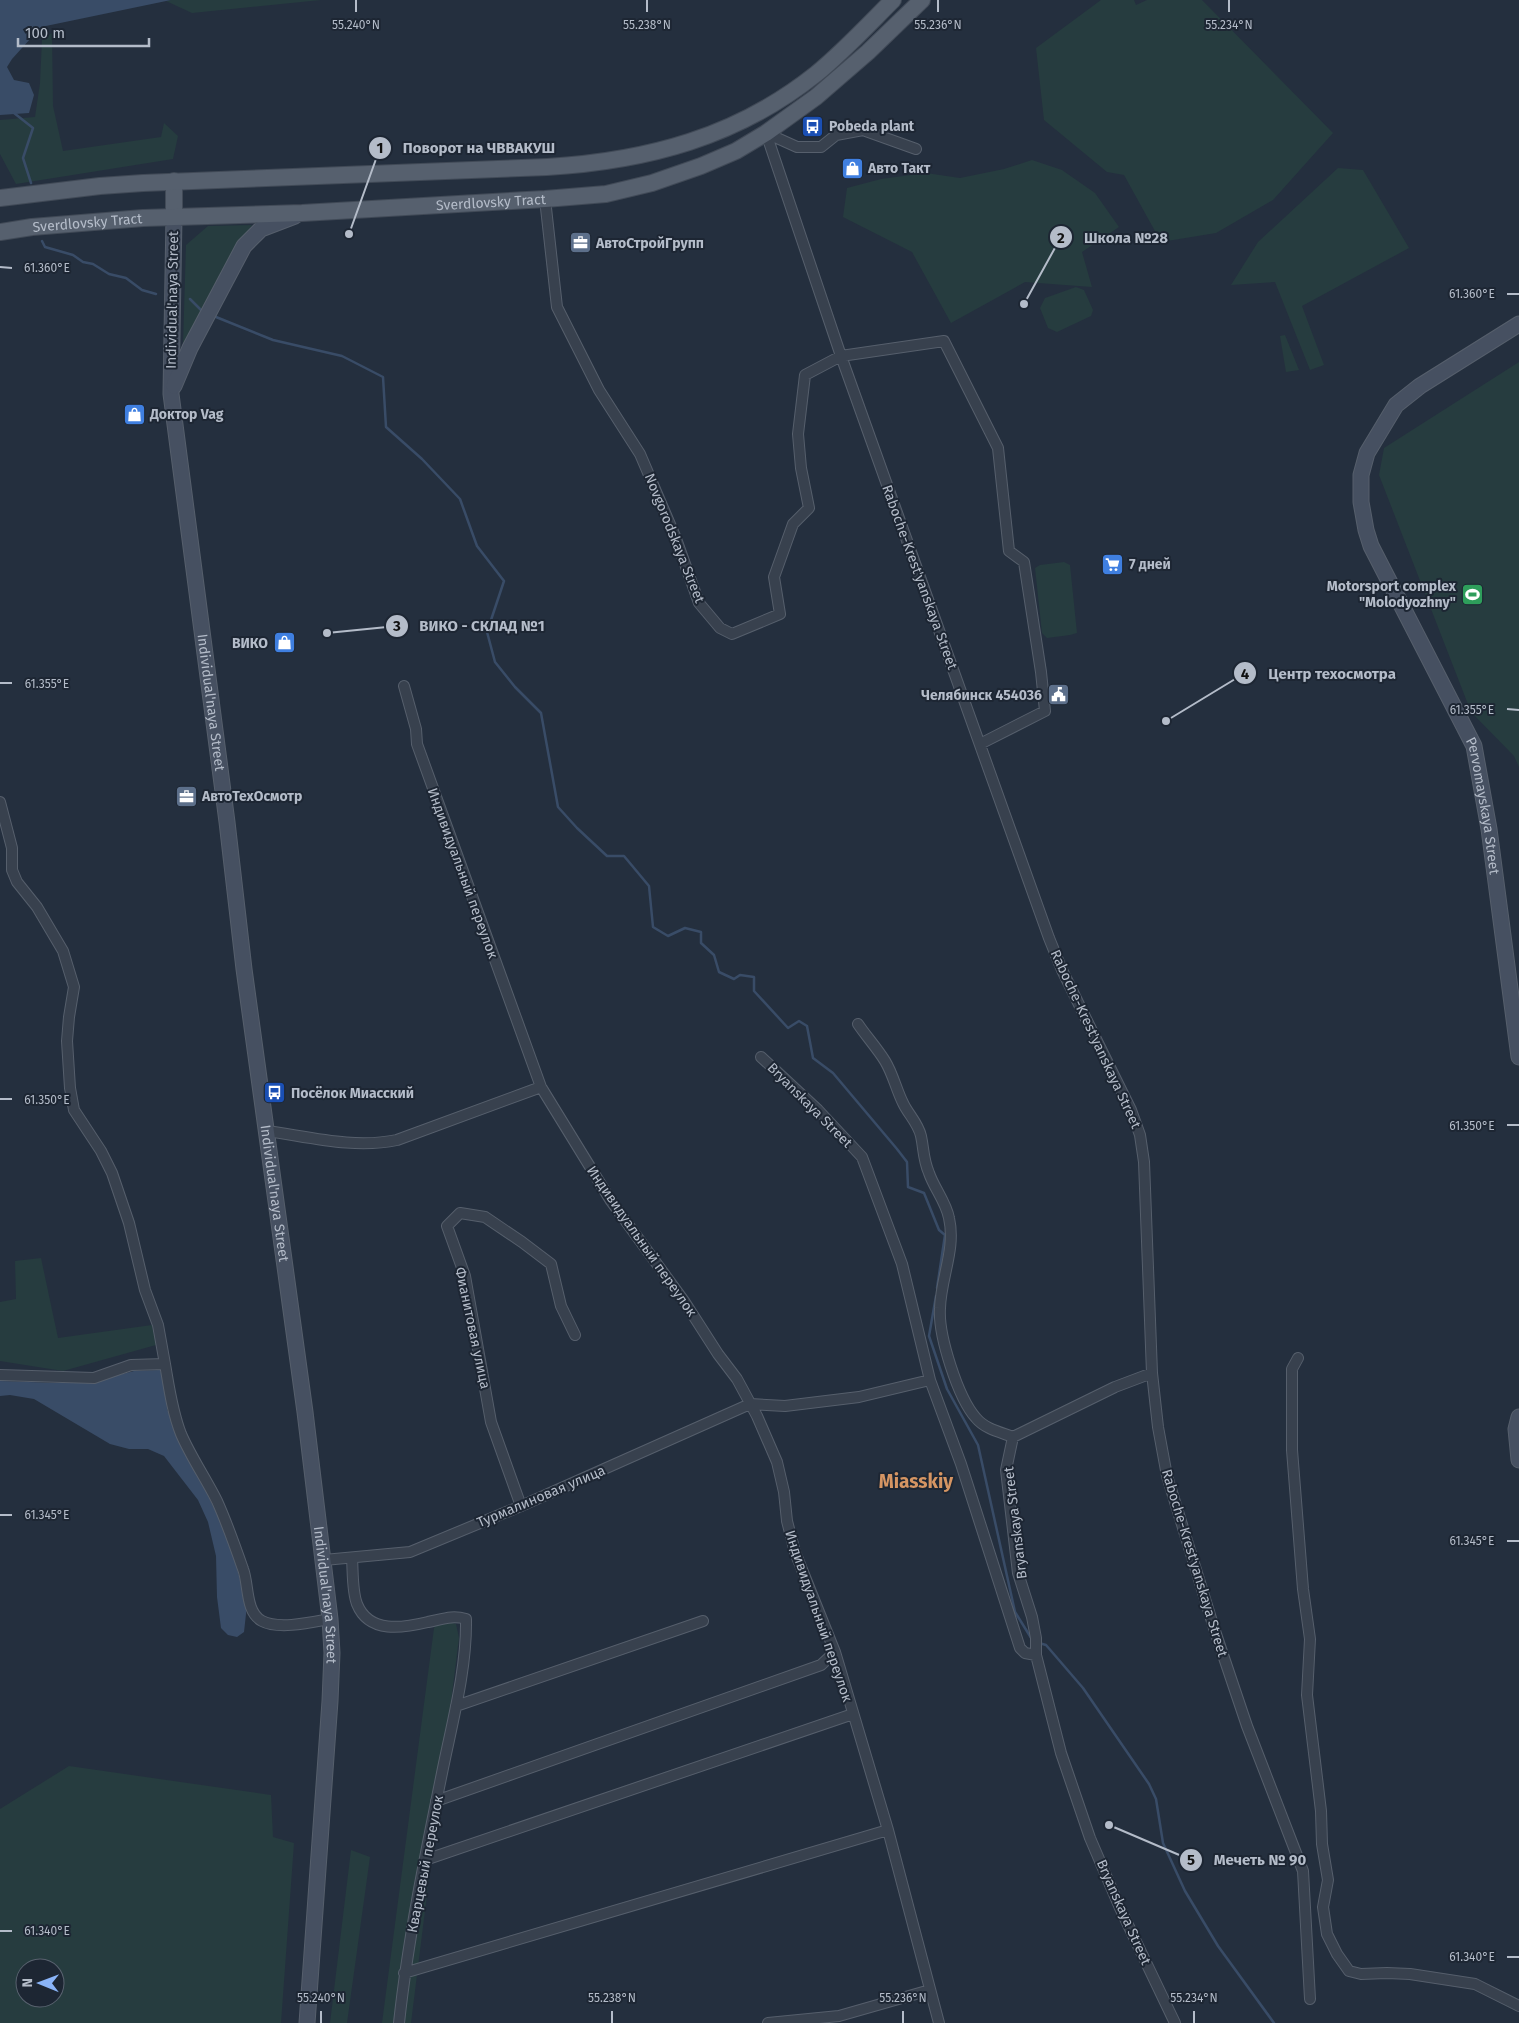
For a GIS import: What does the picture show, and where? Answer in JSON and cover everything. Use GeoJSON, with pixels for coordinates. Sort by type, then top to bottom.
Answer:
{"type":"FeatureCollection","features":[{"type":"Feature","properties":{"kind":"main road"},"geometry":{"type":"LineString","coordinates":[[0,198],[100,186],[174,181],[556,166],[625,159],[657,152],[688,143],[722,129],[754,114],[783,97],[816,74],[893,0]]}},
{"type":"Feature","properties":{"kind":"main road","name":"Sverdlovsky Tract"},"geometry":{"type":"LineString","coordinates":[[0,232],[32,227],[174,216],[302,213],[545,199],[606,194],[652,183],[727,155],[766,133],[816,97],[868,52],[922,0]]}},
{"type":"Feature","properties":{"kind":"main road"},"geometry":{"type":"LineString","coordinates":[[174,181],[174,216]]}},
{"type":"Feature","properties":{"kind":"main road"},"geometry":{"type":"LineString","coordinates":[[171,394],[190,348],[244,246],[261,229],[302,213]]}},
{"type":"Feature","properties":{"kind":"main road","name":"Individual'naya Street"},"geometry":{"type":"LineString","coordinates":[[174,216],[171,394],[266,1131],[324,1560],[330,1619],[332,1653],[330,1701],[308,2023]]}},
{"type":"Feature","properties":{"kind":"main road","name":"Pervomayskaya Street"},"geometry":{"type":"LineString","coordinates":[[1519,324],[1420,386],[1396,405],[1367,453],[1360,475],[1361,502],[1371,546],[1474,746],[1489,829],[1519,1057]]}},
{"type":"Feature","properties":{"kind":"main road"},"geometry":{"type":"LineString","coordinates":[[1519,1417],[1516,1429],[1519,1460]]}},
{"type":"Feature","properties":{"kind":"street"},"geometry":{"type":"LineString","coordinates":[[766,133],[797,147],[821,147],[836,135],[862,130],[916,149]]}},
{"type":"Feature","properties":{"kind":"street","name":"Raboche-Krest'yanskaya Street"},"geometry":{"type":"LineString","coordinates":[[766,133],[841,356],[1058,962],[1131,1110],[1140,1135],[1144,1162],[1152,1373],[1158,1427],[1165,1466],[1179,1520],[1247,1726],[1303,1871],[1310,1999]]}},
{"type":"Feature","properties":{"kind":"street","name":"Novgorodskaya Street"},"geometry":{"type":"LineString","coordinates":[[545,199],[557,307],[599,390],[640,454],[675,536],[699,603],[720,628],[732,634],[780,614],[774,577],[793,524],[809,508],[798,434],[805,376],[841,356]]}},
{"type":"Feature","properties":{"kind":"street"},"geometry":{"type":"LineString","coordinates":[[841,356],[944,341],[998,448],[1007,544],[1009,551],[1024,562],[1045,711],[980,744]]}},
{"type":"Feature","properties":{"kind":"street","name":"Индивидуальный переулок"},"geometry":{"type":"LineString","coordinates":[[404,686],[416,729],[417,744],[541,1087],[611,1200],[684,1301],[718,1354],[737,1379],[757,1416],[777,1462],[784,1492],[787,1521],[796,1552],[834,1652],[853,1714],[888,1830],[939,2023]]}},
{"type":"Feature","properties":{"kind":"street"},"geometry":{"type":"LineString","coordinates":[[0,802],[12,848],[12,870],[17,882],[37,907],[63,951],[74,987],[68,1017],[67,1041],[70,1088],[74,1110],[101,1151],[112,1173],[129,1223],[145,1290],[158,1325],[173,1409],[182,1435],[226,1523],[244,1572],[248,1595],[254,1613],[262,1621],[281,1624],[310,1623],[330,1619]]}},
{"type":"Feature","properties":{"kind":"street"},"geometry":{"type":"LineString","coordinates":[[858,1024],[885,1062],[904,1104],[914,1120],[921,1136],[923,1156],[929,1174],[949,1216],[951,1234],[950,1254],[940,1308],[941,1326],[957,1386],[965,1403],[976,1418],[992,1430],[1013,1437],[1115,1387],[1152,1373]]}},
{"type":"Feature","properties":{"kind":"street","name":"Bryanskaya Street"},"geometry":{"type":"LineString","coordinates":[[761,1057],[818,1110],[862,1157],[902,1264],[930,1380],[961,1464],[1020,1648],[1025,1653],[1036,1656]]}},
{"type":"Feature","properties":{"kind":"street"},"geometry":{"type":"LineString","coordinates":[[266,1131],[371,1145],[397,1140],[541,1087]]}},
{"type":"Feature","properties":{"kind":"street","name":"Фианитовая улица"},"geometry":{"type":"LineString","coordinates":[[521,1506],[491,1422],[465,1276],[446,1226],[460,1213],[484,1217],[551,1264],[561,1306],[576,1334]]}},
{"type":"Feature","properties":{"kind":"street"},"geometry":{"type":"LineString","coordinates":[[1298,1358],[1292,1369],[1292,1450],[1303,1589],[1310,1639],[1307,1695],[1320,1802],[1322,1844],[1328,1880],[1323,1907],[1327,1934],[1337,1954],[1349,1971],[1361,1974],[1387,1972],[1410,1974],[1475,1984],[1519,2006]]}},
{"type":"Feature","properties":{"kind":"street"},"geometry":{"type":"LineString","coordinates":[[0,1375],[94,1378],[132,1365],[165,1364]]}},
{"type":"Feature","properties":{"kind":"street"},"geometry":{"type":"LineString","coordinates":[[750,1404],[785,1406],[859,1397],[930,1380]]}},
{"type":"Feature","properties":{"kind":"street","name":"Турмалиновая улица"},"geometry":{"type":"LineString","coordinates":[[324,1560],[410,1552],[521,1506],[750,1404]]}},
{"type":"Feature","properties":{"kind":"street","name":"Bryanskaya Street"},"geometry":{"type":"LineString","coordinates":[[1013,1437],[1006,1470],[1018,1573],[1032,1617],[1036,1638],[1036,1656],[1061,1753],[1090,1838],[1120,1908],[1175,2023]]}},
{"type":"Feature","properties":{"kind":"street","name":"Кварцевый переулок"},"geometry":{"type":"LineString","coordinates":[[352,1558],[356,1603],[364,1617],[379,1625],[402,1628],[455,1616],[466,1619],[466,1635],[456,1706],[404,1973],[399,2023]]}},
{"type":"Feature","properties":{"kind":"street"},"geometry":{"type":"LineString","coordinates":[[456,1706],[703,1621]]}},
{"type":"Feature","properties":{"kind":"street"},"geometry":{"type":"LineString","coordinates":[[436,1802],[821,1665],[834,1652]]}},
{"type":"Feature","properties":{"kind":"street"},"geometry":{"type":"LineString","coordinates":[[425,1860],[853,1714]]}},
{"type":"Feature","properties":{"kind":"street"},"geometry":{"type":"LineString","coordinates":[[404,1973],[888,1830]]}},
{"type":"Feature","properties":{"kind":"street"},"geometry":{"type":"LineString","coordinates":[[768,2023],[839,2016],[930,1990]]}},
{"type":"Feature","properties":{"kind":"green space"},"geometry":{"type":"Polygon","coordinates":[[[321,0],[192,13],[166,1],[321,0]]]}},
{"type":"Feature","properties":{"kind":"green space"},"geometry":{"type":"Polygon","coordinates":[[[1101,0],[1134,0],[1136,5],[1147,0],[1202,0],[1333,133],[1273,200],[1216,233],[1161,242],[1124,175],[1107,172],[1044,120],[1036,48],[1101,0]]]}},
{"type":"Feature","properties":{"kind":"green space"},"geometry":{"type":"Polygon","coordinates":[[[52,33],[53,106],[63,151],[161,137],[164,123],[178,136],[173,159],[16,184],[0,154],[0,120],[35,117],[40,83],[42,39],[52,33]]]}},
{"type":"Feature","properties":{"kind":"green space"},"geometry":{"type":"Polygon","coordinates":[[[1032,160],[1062,170],[1095,193],[1119,227],[1082,252],[1092,287],[1025,282],[951,323],[912,252],[843,217],[847,188],[881,179],[926,173],[960,178],[1004,169],[1032,160]]]}},
{"type":"Feature","properties":{"kind":"green space"},"geometry":{"type":"Polygon","coordinates":[[[1338,168],[1363,170],[1409,248],[1302,306],[1324,365],[1310,370],[1275,282],[1231,285],[1258,242],[1338,168]]]}},
{"type":"Feature","properties":{"kind":"green space"},"geometry":{"type":"Polygon","coordinates":[[[252,225],[219,278],[183,345],[186,245],[208,226],[252,225]]]}},
{"type":"Feature","properties":{"kind":"green space"},"geometry":{"type":"Polygon","coordinates":[[[1076,287],[1084,290],[1093,310],[1091,316],[1057,332],[1048,328],[1040,308],[1045,298],[1076,287]]]}},
{"type":"Feature","properties":{"kind":"green space"},"geometry":{"type":"Polygon","coordinates":[[[1285,335],[1299,370],[1286,372],[1280,336],[1285,335]]]}},
{"type":"Feature","properties":{"kind":"green space","name":"Motorsport complex \"Molodyozhny\""},"geometry":{"type":"Polygon","coordinates":[[[1519,362],[1519,767],[1514,756],[1471,712],[1379,475],[1384,448],[1519,362]]]}},
{"type":"Feature","properties":{"kind":"green space"},"geometry":{"type":"Polygon","coordinates":[[[1064,562],[1070,565],[1077,633],[1047,638],[1042,633],[1035,568],[1040,565],[1064,562]]]}},
{"type":"Feature","properties":{"kind":"green space"},"geometry":{"type":"Polygon","coordinates":[[[41,1258],[58,1338],[152,1325],[156,1345],[63,1371],[0,1361],[0,1302],[16,1299],[15,1261],[41,1258]]]}},
{"type":"Feature","properties":{"kind":"green space"},"geometry":{"type":"Polygon","coordinates":[[[447,1621],[456,1624],[459,1638],[411,2023],[382,2023],[434,1628],[438,1623],[447,1621]]]}},
{"type":"Feature","properties":{"kind":"green space"},"geometry":{"type":"Polygon","coordinates":[[[69,1766],[271,1795],[273,1837],[294,1843],[281,2023],[0,2023],[0,1809],[69,1766]]]}},
{"type":"Feature","properties":{"kind":"green space"},"geometry":{"type":"Polygon","coordinates":[[[351,1850],[370,1857],[347,2023],[330,2023],[351,1850]]]}},
{"type":"Feature","properties":{"kind":"water"},"geometry":{"type":"Polygon","coordinates":[[[0,0],[171,0],[41,27],[7,67],[14,80],[29,83],[34,95],[29,113],[0,115],[0,0]]]}},
{"type":"Feature","properties":{"kind":"water"},"geometry":{"type":"Polygon","coordinates":[[[160,1370],[166,1387],[167,1409],[219,1518],[235,1561],[247,1605],[244,1632],[237,1637],[228,1635],[221,1628],[217,1597],[216,1556],[208,1522],[198,1500],[164,1456],[148,1449],[129,1449],[110,1444],[34,1399],[10,1395],[0,1396],[0,1381],[92,1382],[134,1371],[160,1370]]]}},
{"type":"Feature","properties":{"kind":"waterway"},"geometry":{"type":"LineString","coordinates":[[14,113],[33,128],[23,158],[31,183]]}},
{"type":"Feature","properties":{"kind":"waterway"},"geometry":{"type":"LineString","coordinates":[[42,241],[45,247],[73,255],[83,262],[93,264],[109,274],[126,278],[142,290],[156,294]]}},
{"type":"Feature","properties":{"kind":"waterway"},"geometry":{"type":"LineString","coordinates":[[190,299],[202,311]]}},
{"type":"Feature","properties":{"kind":"waterway"},"geometry":{"type":"LineString","coordinates":[[216,317],[273,340],[342,356],[383,377],[386,427],[422,459],[460,499],[477,546],[504,581],[487,632],[495,662],[515,687],[541,713],[558,807],[607,856],[624,856],[649,886],[653,927],[668,936],[685,928],[701,932],[701,943],[714,955],[719,972],[734,979],[740,975],[754,977],[754,991],[788,1028],[799,1021],[807,1026],[813,1058],[833,1073],[907,1162],[908,1187],[924,1193],[939,1230],[945,1235],[937,1288]]}},
{"type":"Feature","properties":{"kind":"waterway"},"geometry":{"type":"LineString","coordinates":[[936,1296],[929,1336],[947,1389],[978,1445],[1015,1612],[1033,1641]]}},
{"type":"Feature","properties":{"kind":"waterway"},"geometry":{"type":"LineString","coordinates":[[1039,1643],[1046,1645],[1083,1688],[1149,1784],[1156,1799],[1163,1843],[1185,1891],[1218,1946],[1274,2023]]}},
{"type":"Feature","properties":{"kind":"place","name":"Pobeda plant"},"geometry":{"type":"Point","coordinates":[813,126]}},
{"type":"Feature","properties":{"kind":"place","name":"Авто Такт"},"geometry":{"type":"Point","coordinates":[852,168]}},
{"type":"Feature","properties":{"kind":"place","name":"Поворот на ЧВВАКУШ"},"geometry":{"type":"Point","coordinates":[349,234]}},
{"type":"Feature","properties":{"kind":"place","name":"АвтоСтройГрупп"},"geometry":{"type":"Point","coordinates":[580,243]}},
{"type":"Feature","properties":{"kind":"place","name":"Школа №28"},"geometry":{"type":"Point","coordinates":[1024,304]}},
{"type":"Feature","properties":{"kind":"place","name":"Доктор Vag"},"geometry":{"type":"Point","coordinates":[134,414]}},
{"type":"Feature","properties":{"kind":"place","name":"7 дней"},"geometry":{"type":"Point","coordinates":[1113,564]}},
{"type":"Feature","properties":{"kind":"place","name":"Motorsport complex \"Molodyozhny\""},"geometry":{"type":"Point","coordinates":[1472,594]}},
{"type":"Feature","properties":{"kind":"place","name":"ВИКО - СКЛАД №1"},"geometry":{"type":"Point","coordinates":[327,633]}},
{"type":"Feature","properties":{"kind":"place","name":"ВИКО"},"geometry":{"type":"Point","coordinates":[284,643]}},
{"type":"Feature","properties":{"kind":"place","name":"Челябинск 454036"},"geometry":{"type":"Point","coordinates":[1058,695]}},
{"type":"Feature","properties":{"kind":"place","name":"Центр техосмотра"},"geometry":{"type":"Point","coordinates":[1166,721]}},
{"type":"Feature","properties":{"kind":"place","name":"АвтоТехОсмотр"},"geometry":{"type":"Point","coordinates":[186,796]}},
{"type":"Feature","properties":{"kind":"place","name":"Посёлок Миасский"},"geometry":{"type":"Point","coordinates":[275,1093]}},
{"type":"Feature","properties":{"kind":"place","name":"Мечеть № 90"},"geometry":{"type":"Point","coordinates":[1109,1825]}},
{"type":"Feature","properties":{"kind":"district","name":"Miasskiy"},"geometry":{"type":"Point","coordinates":[916,1481]}}]}
